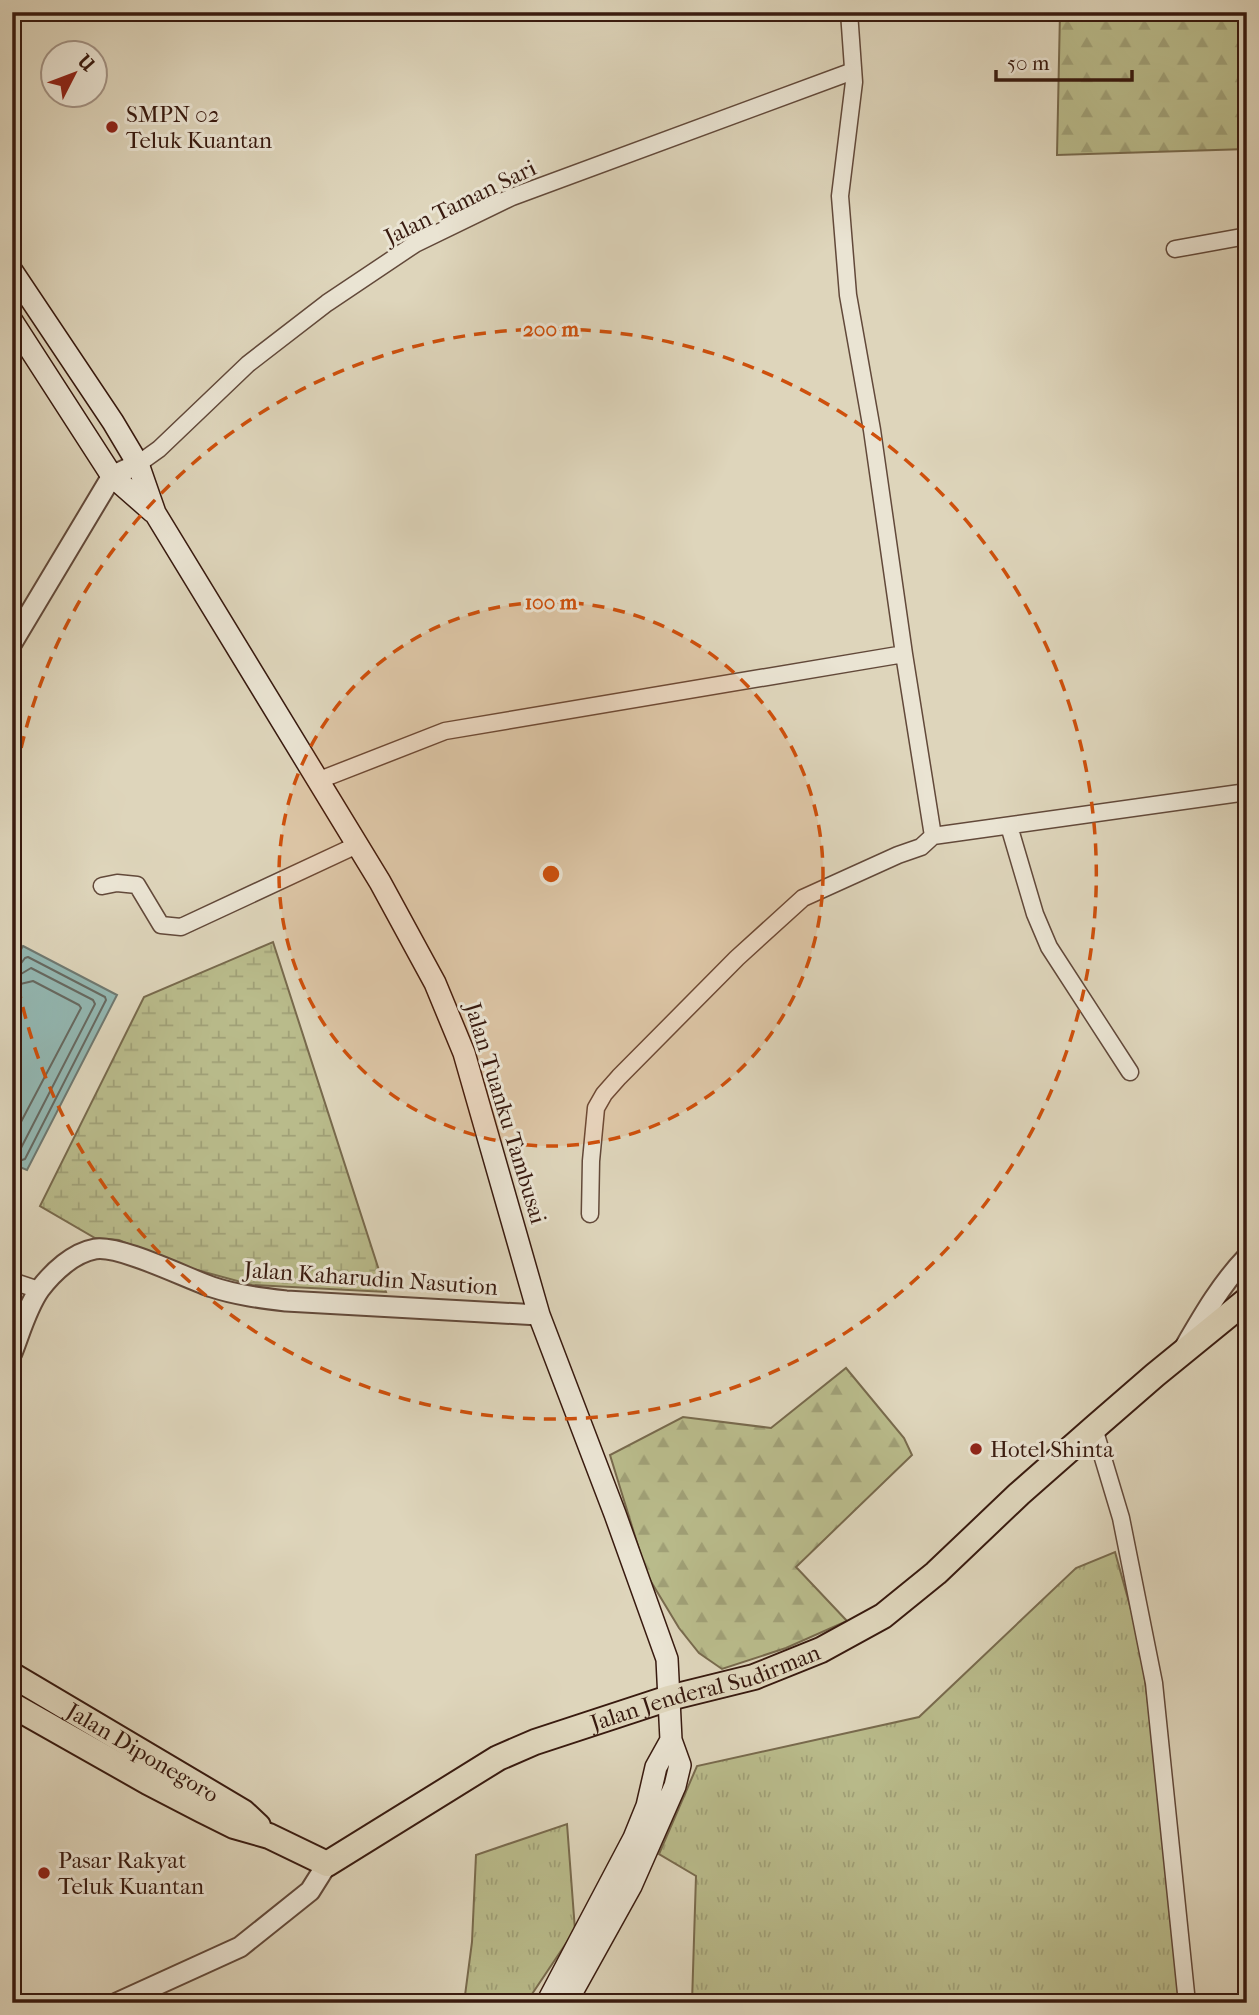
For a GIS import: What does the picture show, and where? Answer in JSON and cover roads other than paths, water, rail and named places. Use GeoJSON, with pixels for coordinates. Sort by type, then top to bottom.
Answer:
{"type":"FeatureCollection","features":[{"type":"Feature","properties":{"kind":"main road","name":"Jalan Tuanku Tambusai"},"geometry":{"type":"LineString","coordinates":[[12,271],[138,464],[155,513],[380,882],[435,983],[464,1053],[539,1315],[667,1659],[671,1740],[680,1765],[675,1786],[631,1886],[566,2003]]}},
{"type":"Feature","properties":{"kind":"main road","name":"Jalan Tuanku Tambusai"},"geometry":{"type":"LineString","coordinates":[[12,321],[112,476],[155,513]]}},
{"type":"Feature","properties":{"kind":"main road","name":"Jalan Jenderal Sudirman"},"geometry":{"type":"LineString","coordinates":[[327,1864],[498,1758],[535,1742],[669,1698],[754,1676],[821,1650],[883,1616],[936,1573],[1094,1428],[1247,1300]]}},
{"type":"Feature","properties":{"kind":"main road","name":"Jalan Diponegoro"},"geometry":{"type":"LineString","coordinates":[[12,1675],[243,1812],[269,1836]]}},
{"type":"Feature","properties":{"kind":"main road","name":"Jalan Diponegoro"},"geometry":{"type":"LineString","coordinates":[[12,1705],[202,1810],[234,1826],[269,1836],[327,1864]]}},
{"type":"Feature","properties":{"kind":"main road"},"geometry":{"type":"LineString","coordinates":[[547,2003],[634,1838],[647,1806],[656,1767],[671,1740]]}},
{"type":"Feature","properties":{"kind":"street"},"geometry":{"type":"LineString","coordinates":[[849,12],[854,82],[840,196],[848,295],[872,430],[933,836]]}},
{"type":"Feature","properties":{"kind":"street","name":"Jalan Taman Sari"},"geometry":{"type":"LineString","coordinates":[[138,464],[159,449],[247,364],[327,303],[415,244],[512,197],[853,71]]}},
{"type":"Feature","properties":{"kind":"street"},"geometry":{"type":"LineString","coordinates":[[1175,249],[1247,236]]}},
{"type":"Feature","properties":{"kind":"street"},"geometry":{"type":"LineString","coordinates":[[12,643],[112,476],[138,464]]}},
{"type":"Feature","properties":{"kind":"street"},"geometry":{"type":"LineString","coordinates":[[317,780],[445,731],[904,654]]}},
{"type":"Feature","properties":{"kind":"street"},"geometry":{"type":"LineString","coordinates":[[590,1214],[596,1108],[599,1101],[619,1077],[737,958],[803,898],[921,846],[933,836],[1247,792]]}},
{"type":"Feature","properties":{"kind":"street"},"geometry":{"type":"LineString","coordinates":[[1009,825],[1035,914],[1049,947],[1130,1072]]}},
{"type":"Feature","properties":{"kind":"street"},"geometry":{"type":"LineString","coordinates":[[102,886],[117,883],[137,885],[160,925],[181,927],[357,845]]}},
{"type":"Feature","properties":{"kind":"street","name":"Jalan Kaharudin Nasution"},"geometry":{"type":"LineString","coordinates":[[12,1353],[39,1290],[63,1265],[80,1254],[97,1249],[119,1251],[244,1296],[286,1301],[539,1315]]}},
{"type":"Feature","properties":{"kind":"street"},"geometry":{"type":"LineString","coordinates":[[1182,1353],[1204,1314],[1247,1257]]}},
{"type":"Feature","properties":{"kind":"street"},"geometry":{"type":"LineString","coordinates":[[12,1281],[39,1290]]}},
{"type":"Feature","properties":{"kind":"street"},"geometry":{"type":"LineString","coordinates":[[1094,1428],[1121,1518],[1154,1683],[1187,2003]]}},
{"type":"Feature","properties":{"kind":"street","name":"Jalan Jenderal Sudirman"},"geometry":{"type":"LineString","coordinates":[[117,2003],[240,1947],[310,1891],[327,1864]]}},
{"type":"Feature","properties":{"kind":"water"},"geometry":{"type":"Polygon","coordinates":[[[23,946],[117,995],[27,1170],[12,1164],[12,965],[23,946]]]}},
{"type":"Feature","properties":{"kind":"place","name":"SMPN 02 Teluk Kuantan"},"geometry":{"type":"Point","coordinates":[112,127]}},
{"type":"Feature","properties":{"kind":"place","name":"Hotel Shinta"},"geometry":{"type":"Point","coordinates":[976,1449]}},
{"type":"Feature","properties":{"kind":"place","name":"Pasar Rakyat Teluk Kuantan"},"geometry":{"type":"Point","coordinates":[44,1873]}}]}
